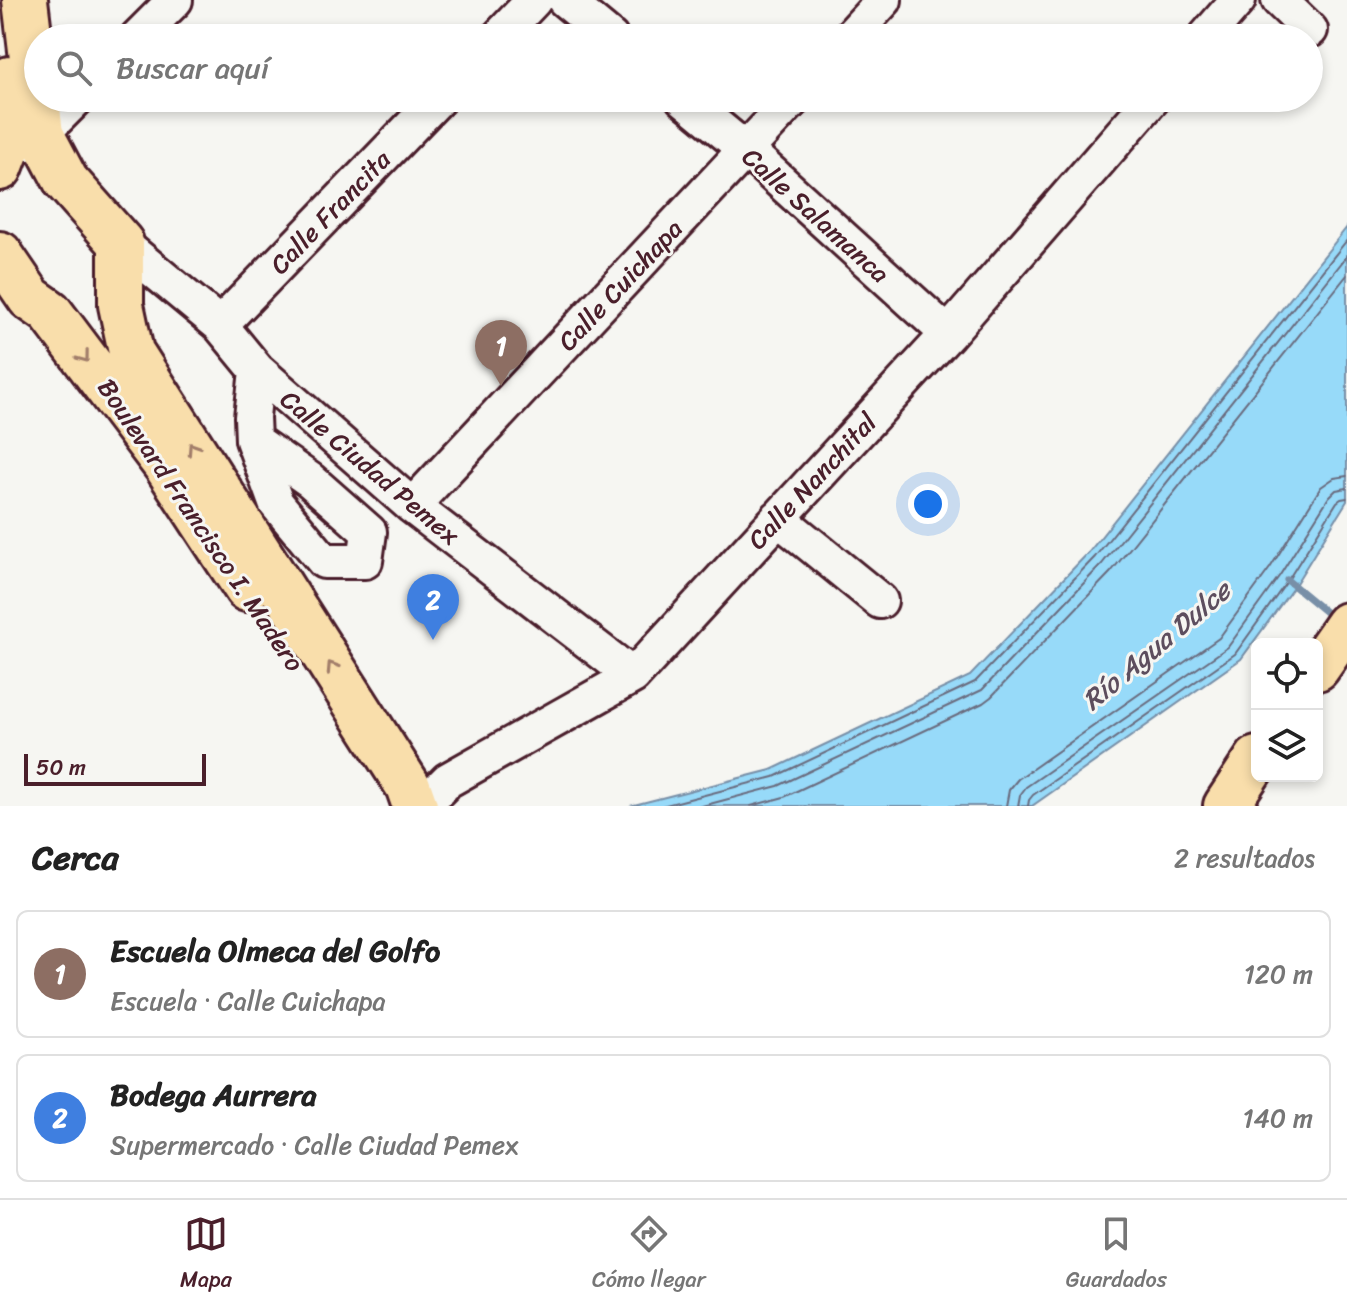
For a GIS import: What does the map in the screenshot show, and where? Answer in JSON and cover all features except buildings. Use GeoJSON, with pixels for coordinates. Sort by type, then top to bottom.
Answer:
{"type":"FeatureCollection","features":[{"type":"Feature","properties":{"kind":"main road"},"geometry":{"type":"LineString","coordinates":[[25,0],[28,24]]}},
{"type":"Feature","properties":{"kind":"main road"},"geometry":{"type":"LineString","coordinates":[[0,5],[17,124],[1,171],[15,182],[38,179],[66,181]]}},
{"type":"Feature","properties":{"kind":"main road"},"geometry":{"type":"LineString","coordinates":[[27,301],[91,316],[121,305],[121,243],[66,181],[41,134],[38,112]]}},
{"type":"Feature","properties":{"kind":"main road","name":"Boulevard Francisco I. Madero"},"geometry":{"type":"LineString","coordinates":[[0,254],[27,301],[167,467],[391,806]]}},
{"type":"Feature","properties":{"kind":"main road","name":"Boulevard Francisco I. Madero"},"geometry":{"type":"LineString","coordinates":[[121,305],[131,352],[408,786],[415,806]]}},
{"type":"Feature","properties":{"kind":"main road"},"geometry":{"type":"LineString","coordinates":[[1323,659],[1347,625]]}},
{"type":"Feature","properties":{"kind":"main road"},"geometry":{"type":"LineString","coordinates":[[1226,806],[1251,768]]}},
{"type":"Feature","properties":{"kind":"street"},"geometry":{"type":"LineString","coordinates":[[151,24],[175,0]]}},
{"type":"Feature","properties":{"kind":"street"},"geometry":{"type":"LineString","coordinates":[[511,24],[534,0]]}},
{"type":"Feature","properties":{"kind":"street"},"geometry":{"type":"LineString","coordinates":[[565,0],[594,24]]}},
{"type":"Feature","properties":{"kind":"street"},"geometry":{"type":"LineString","coordinates":[[862,24],[884,0]]}},
{"type":"Feature","properties":{"kind":"street"},"geometry":{"type":"LineString","coordinates":[[1217,24],[1238,0]]}},
{"type":"Feature","properties":{"kind":"street"},"geometry":{"type":"LineString","coordinates":[[1279,0],[1304,24]]}},
{"type":"Feature","properties":{"kind":"street"},"geometry":{"type":"LineString","coordinates":[[1,171],[63,112]]}},
{"type":"Feature","properties":{"kind":"street","name":"Calle Francita"},"geometry":{"type":"LineString","coordinates":[[220,325],[425,112]]}},
{"type":"Feature","properties":{"kind":"street","name":"Calle Salamanca"},"geometry":{"type":"LineString","coordinates":[[700,112],[948,334]]}},
{"type":"Feature","properties":{"kind":"street","name":"Calle Cuichapa"},"geometry":{"type":"LineString","coordinates":[[412,506],[781,112]]}},
{"type":"Feature","properties":{"kind":"street","name":"Calle Nanchital"},"geometry":{"type":"LineString","coordinates":[[422,806],[448,780],[633,676],[948,334],[1141,112]]}},
{"type":"Feature","properties":{"kind":"street","name":"Calle Ciudad Pemex"},"geometry":{"type":"LineString","coordinates":[[121,243],[220,325],[257,370],[412,506],[633,676]]}},
{"type":"Feature","properties":{"kind":"street"},"geometry":{"type":"LineString","coordinates":[[253,440],[257,370]]}},
{"type":"Feature","properties":{"kind":"street"},"geometry":{"type":"LineString","coordinates":[[778,518],[880,601]]}},
{"type":"Feature","properties":{"kind":"water","name":"Río Agua Dulce"},"geometry":{"type":"Polygon","coordinates":[[[1347,227],[1347,501],[1295,585],[1256,638],[1251,638],[1251,645],[1241,659],[1032,806],[630,806],[771,770],[970,676],[1089,552],[1347,227]]]}},
{"type":"Feature","properties":{"kind":"waterway"},"geometry":{"type":"LineString","coordinates":[[1287,580],[1333,618]]}},
{"type":"Feature","properties":{"kind":"place","name":"Escuela Olmeca del Golfo"},"geometry":{"type":"Point","coordinates":[501,386]}},
{"type":"Feature","properties":{"kind":"place","name":"Bodega Aurrera"},"geometry":{"type":"Point","coordinates":[433,640]}}]}
